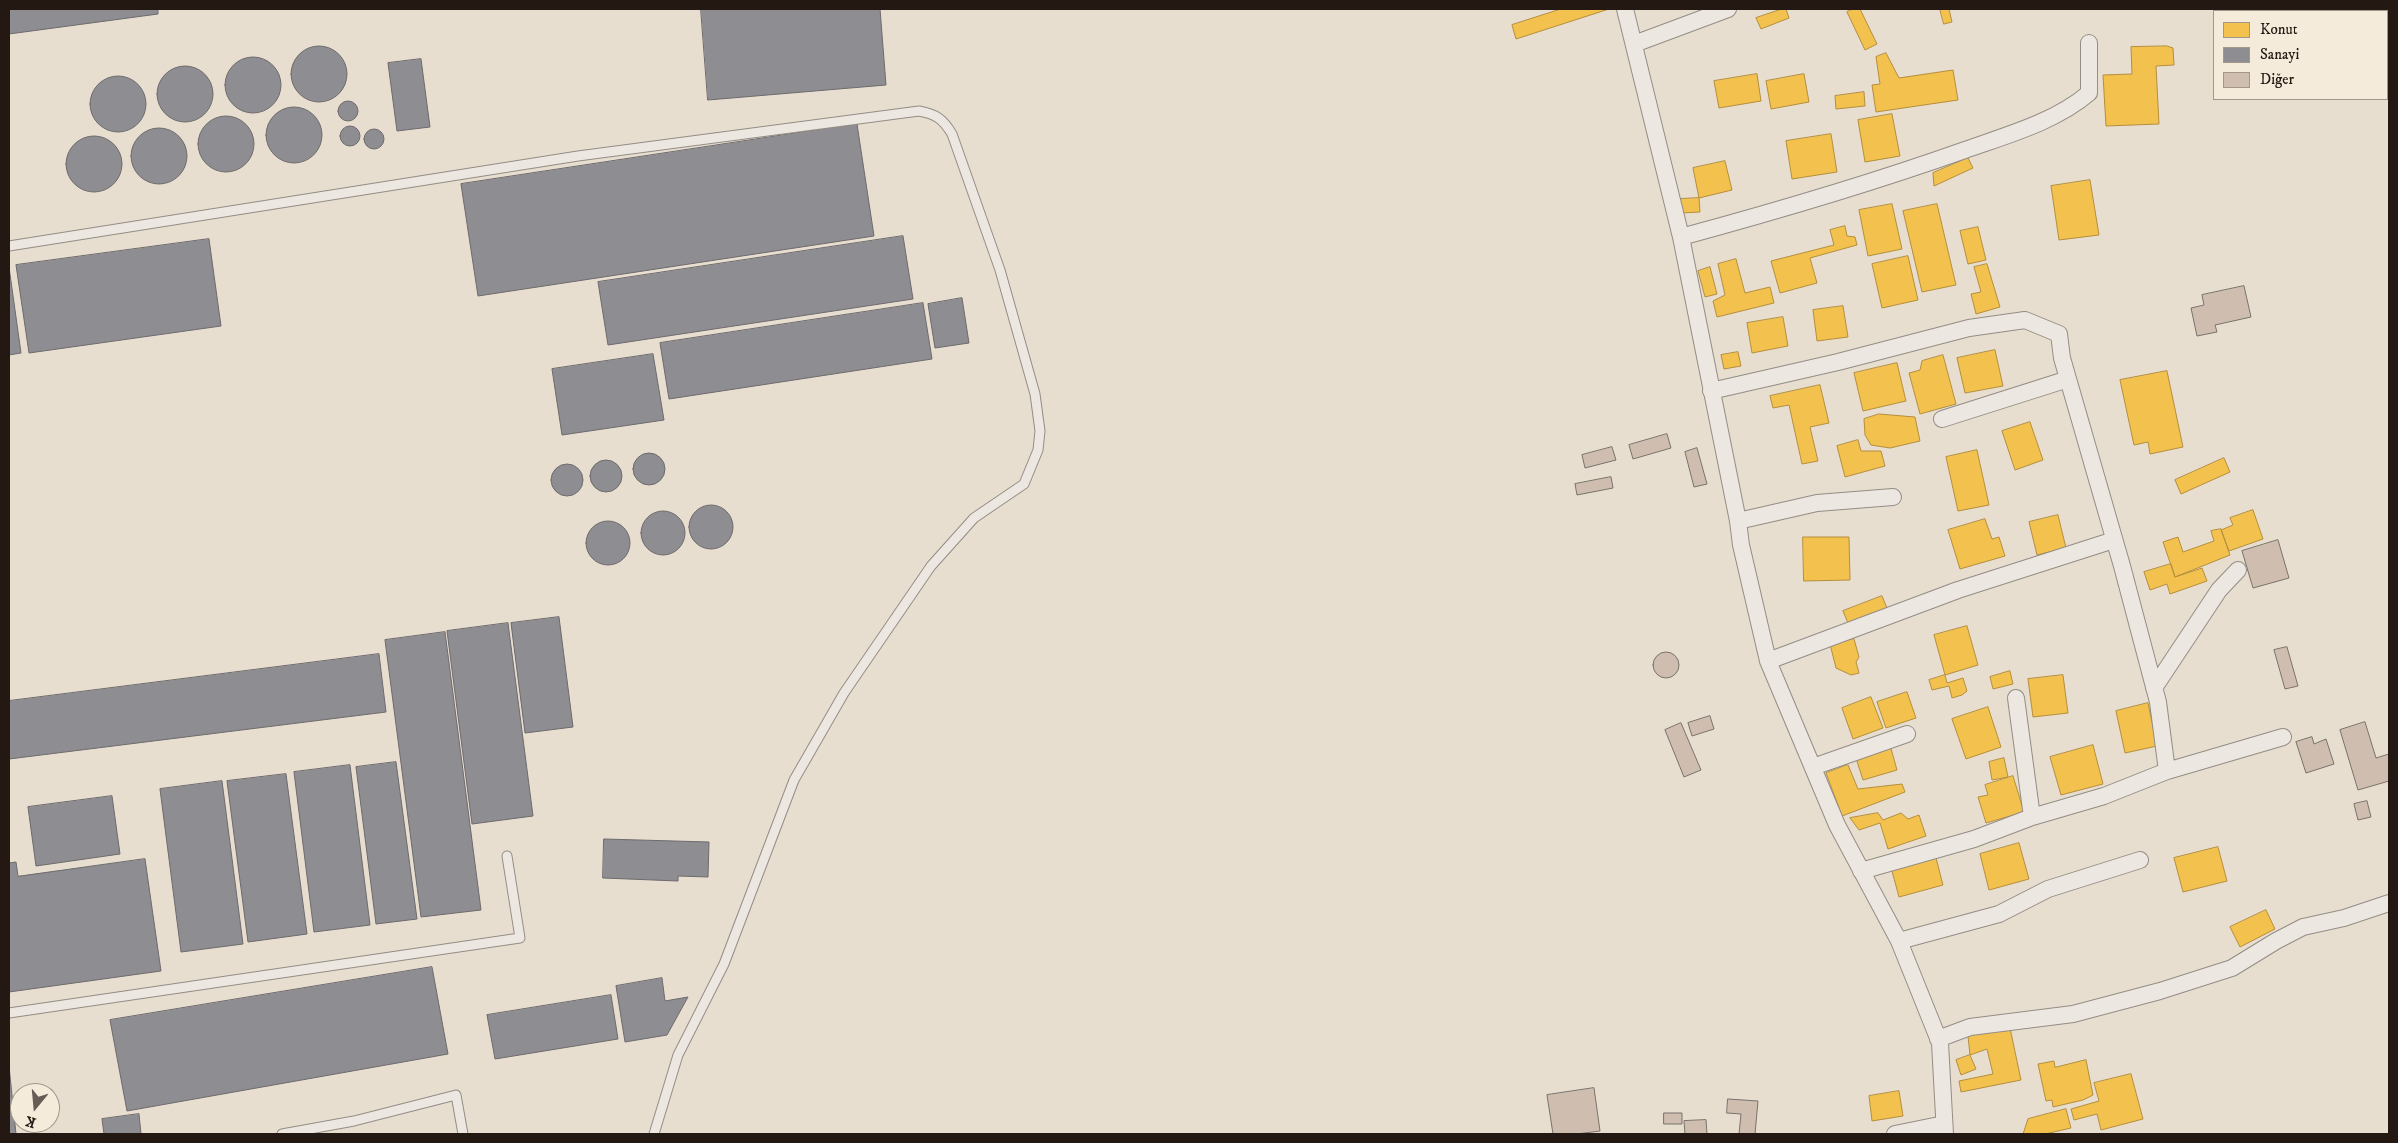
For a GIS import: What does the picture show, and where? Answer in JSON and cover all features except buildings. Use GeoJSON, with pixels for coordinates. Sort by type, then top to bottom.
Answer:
{"type":"FeatureCollection","features":[{"type":"Feature","properties":{"kind":"street"},"geometry":{"type":"LineString","coordinates":[[1625,9],[1681,237],[1738,521],[1741,545],[1768,661],[1860,871],[1899,941],[1938,1039],[1945,1129],[1896,1134]]}},
{"type":"Feature","properties":{"kind":"street"},"geometry":{"type":"LineString","coordinates":[[1634,44],[1728,9]]}},
{"type":"Feature","properties":{"kind":"street"},"geometry":{"type":"LineString","coordinates":[[1681,237],[1798,206],[2012,133],[2071,108],[2089,93],[2090,43]]}},
{"type":"Feature","properties":{"kind":"street"},"geometry":{"type":"LineString","coordinates":[[1711,391],[1838,362],[1969,328],[2025,320],[2059,334],[2068,380],[2154,688],[2167,757],[2167,771]]}},
{"type":"Feature","properties":{"kind":"street"},"geometry":{"type":"LineString","coordinates":[[1942,419],[2068,380]]}},
{"type":"Feature","properties":{"kind":"street"},"geometry":{"type":"LineString","coordinates":[[1738,521],[1817,503],[1893,497]]}},
{"type":"Feature","properties":{"kind":"street"},"geometry":{"type":"LineString","coordinates":[[1768,661],[1958,590],[2114,540]]}},
{"type":"Feature","properties":{"kind":"street"},"geometry":{"type":"LineString","coordinates":[[2154,688],[2218,590],[2238,570]]}},
{"type":"Feature","properties":{"kind":"street"},"geometry":{"type":"LineString","coordinates":[[2016,698],[2032,817]]}},
{"type":"Feature","properties":{"kind":"street"},"geometry":{"type":"LineString","coordinates":[[1813,767],[1908,734]]}},
{"type":"Feature","properties":{"kind":"street"},"geometry":{"type":"LineString","coordinates":[[1860,871],[1974,839],[2032,817],[2104,796],[2167,771],[2283,737]]}},
{"type":"Feature","properties":{"kind":"street"},"geometry":{"type":"LineString","coordinates":[[1899,941],[1999,914],[2048,889],[2140,860]]}},
{"type":"Feature","properties":{"kind":"street"},"geometry":{"type":"LineString","coordinates":[[1938,1039],[1970,1027],[2073,1014],[2160,991],[2232,968],[2276,941],[2304,927],[2344,918],[2389,903]]}},
{"type":"Feature","properties":{"kind":"lane"},"geometry":{"type":"LineString","coordinates":[[9,246],[578,156],[919,111],[935,114],[944,121],[952,134],[990,243],[1020,341],[1035,394],[1040,431],[1038,450],[1024,484],[974,518],[931,566],[844,693],[794,780],[724,964],[678,1055],[654,1134]]}},
{"type":"Feature","properties":{"kind":"lane"},"geometry":{"type":"LineString","coordinates":[[9,1012],[520,938],[507,856]]}},
{"type":"Feature","properties":{"kind":"lane"},"geometry":{"type":"LineString","coordinates":[[282,1134],[354,1121],[456,1095],[463,1134]]}}]}
